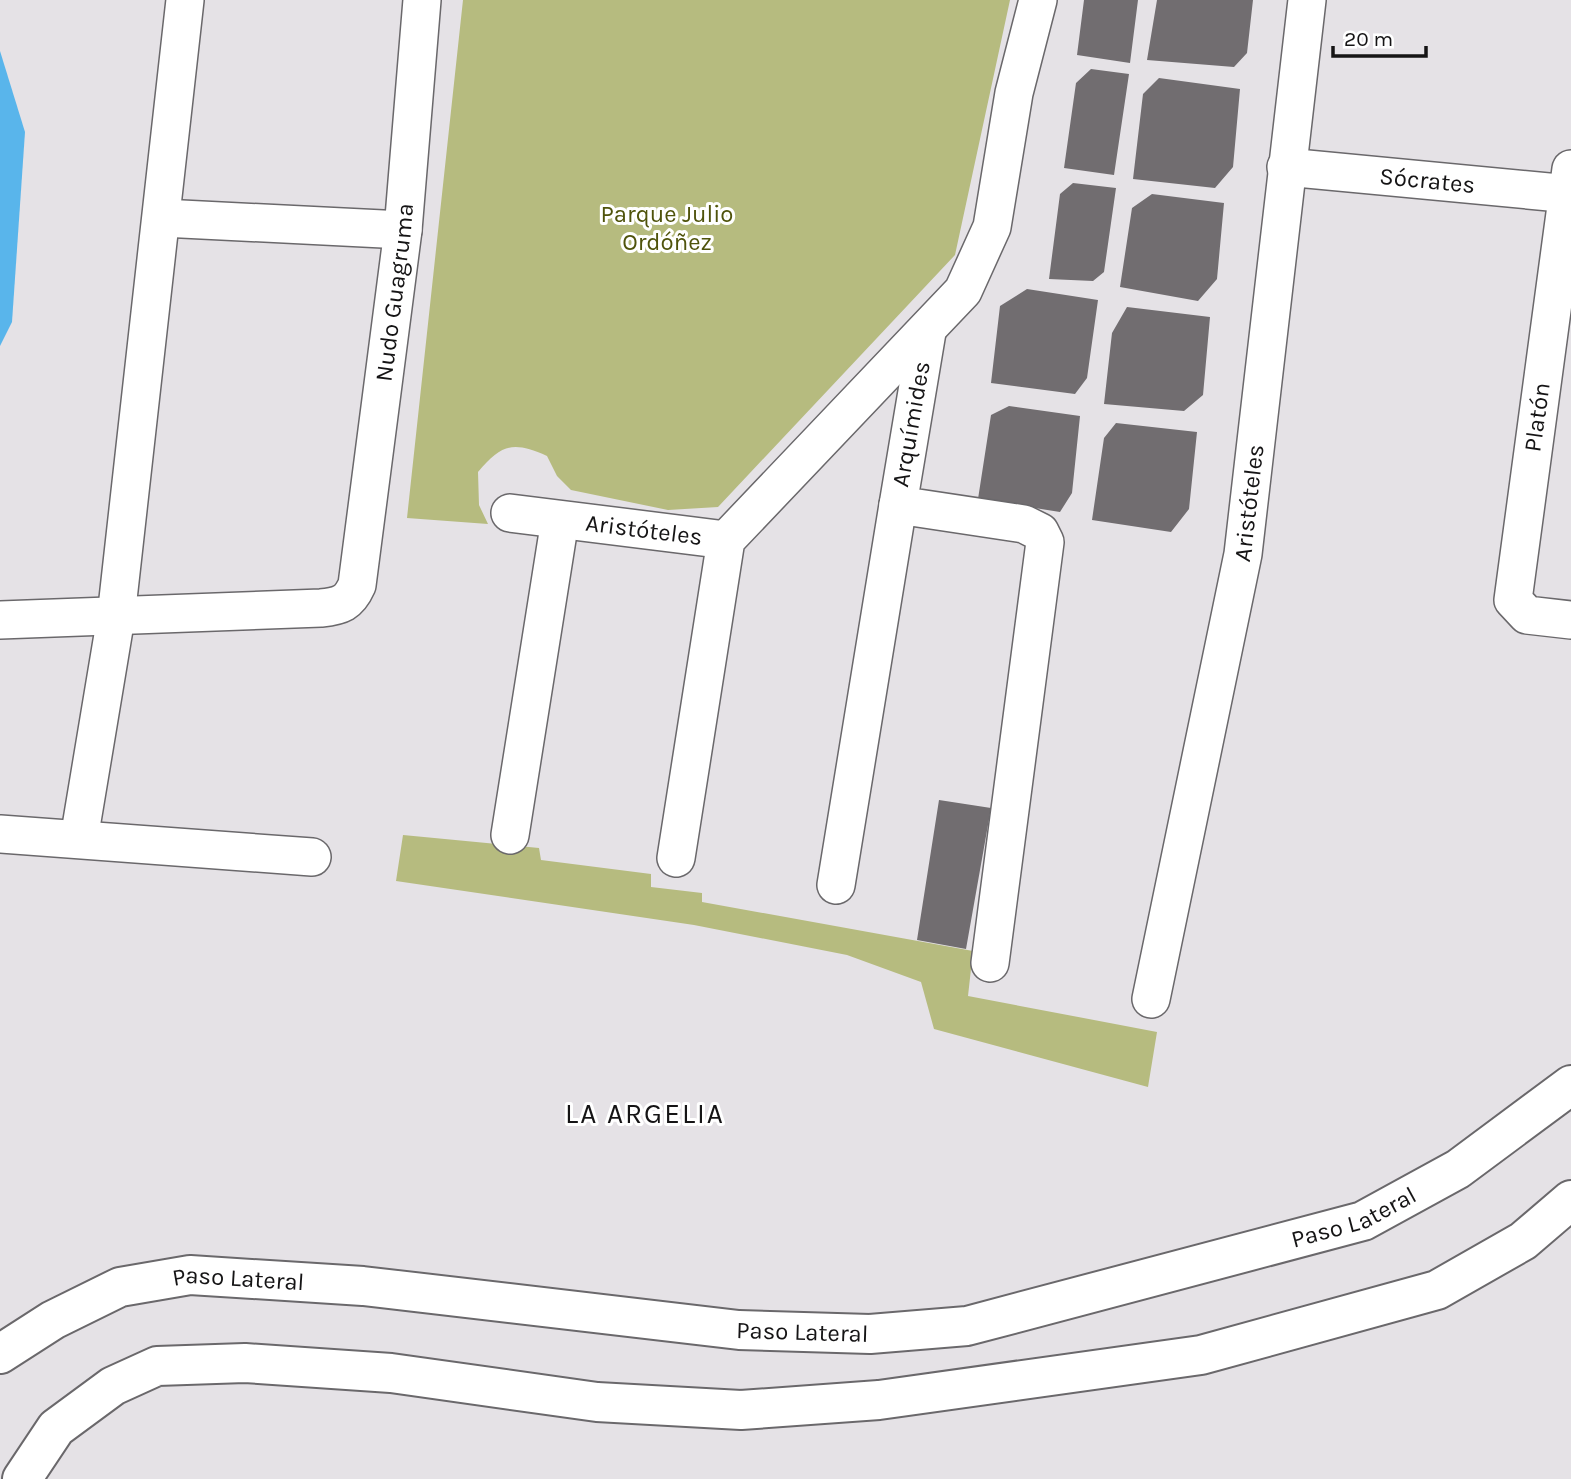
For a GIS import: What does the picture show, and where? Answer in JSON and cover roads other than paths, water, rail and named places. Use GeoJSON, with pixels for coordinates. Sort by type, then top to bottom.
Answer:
{"type":"FeatureCollection","features":[{"type":"Feature","properties":{"kind":"highway","name":"Paso Lateral"},"geometry":{"type":"LineString","coordinates":[[0,1354],[53,1320],[120,1287],[190,1275],[363,1286],[738,1329],[870,1334],[967,1326],[1363,1222],[1458,1169],[1571,1085]]}},
{"type":"Feature","properties":{"kind":"highway"},"geometry":{"type":"LineString","coordinates":[[22,1479],[56,1428],[113,1386],[157,1366],[245,1363],[391,1373],[597,1402],[741,1410],[879,1400],[1201,1355],[1437,1290],[1522,1241],[1571,1200]]}},
{"type":"Feature","properties":{"kind":"street"},"geometry":{"type":"LineString","coordinates":[[79,839],[116,617],[185,0]]}},
{"type":"Feature","properties":{"kind":"street","name":"Nudo Guagruma"},"geometry":{"type":"LineString","coordinates":[[116,617],[340,606],[351,598],[357,585],[403,230],[422,0]]}},
{"type":"Feature","properties":{"kind":"street"},"geometry":{"type":"LineString","coordinates":[[676,858],[726,540],[927,332],[962,291],[992,227],[1014,93],[1038,0]]}},
{"type":"Feature","properties":{"kind":"street","name":"Aristóteles"},"geometry":{"type":"LineString","coordinates":[[1151,999],[1243,554],[1307,0]]}},
{"type":"Feature","properties":{"kind":"street","name":"Sócrates"},"geometry":{"type":"LineString","coordinates":[[1286,167],[1570,186]]}},
{"type":"Feature","properties":{"kind":"street","name":"Platón"},"geometry":{"type":"LineString","coordinates":[[1570,186],[1513,600],[1527,615],[1571,620]]}},
{"type":"Feature","properties":{"kind":"street"},"geometry":{"type":"LineString","coordinates":[[162,218],[403,230]]}},
{"type":"Feature","properties":{"kind":"street","name":"Arquímides"},"geometry":{"type":"LineString","coordinates":[[927,332],[898,505],[1034,528],[1040,532],[1045,552],[990,963]]}},
{"type":"Feature","properties":{"kind":"street"},"geometry":{"type":"LineString","coordinates":[[836,885],[898,505]]}},
{"type":"Feature","properties":{"kind":"street","name":"Aristóteles"},"geometry":{"type":"LineString","coordinates":[[510,513],[726,540]]}},
{"type":"Feature","properties":{"kind":"street"},"geometry":{"type":"LineString","coordinates":[[510,835],[559,520]]}},
{"type":"Feature","properties":{"kind":"street"},"geometry":{"type":"LineString","coordinates":[[0,620],[116,617]]}},
{"type":"Feature","properties":{"kind":"street"},"geometry":{"type":"LineString","coordinates":[[0,834],[312,857]]}},
{"type":"Feature","properties":{"kind":"water"},"geometry":{"type":"Polygon","coordinates":[[[0,51],[25,132],[12,322],[0,346],[0,51]]]}},
{"type":"Feature","properties":{"kind":"district","name":"LA ARGELIA"},"geometry":{"type":"Point","coordinates":[645,1113]}},
{"type":"Feature","properties":{"kind":"park label","name":"Parque Julio Ordóñez"},"geometry":{"type":"Point","coordinates":[667,228]}}]}
